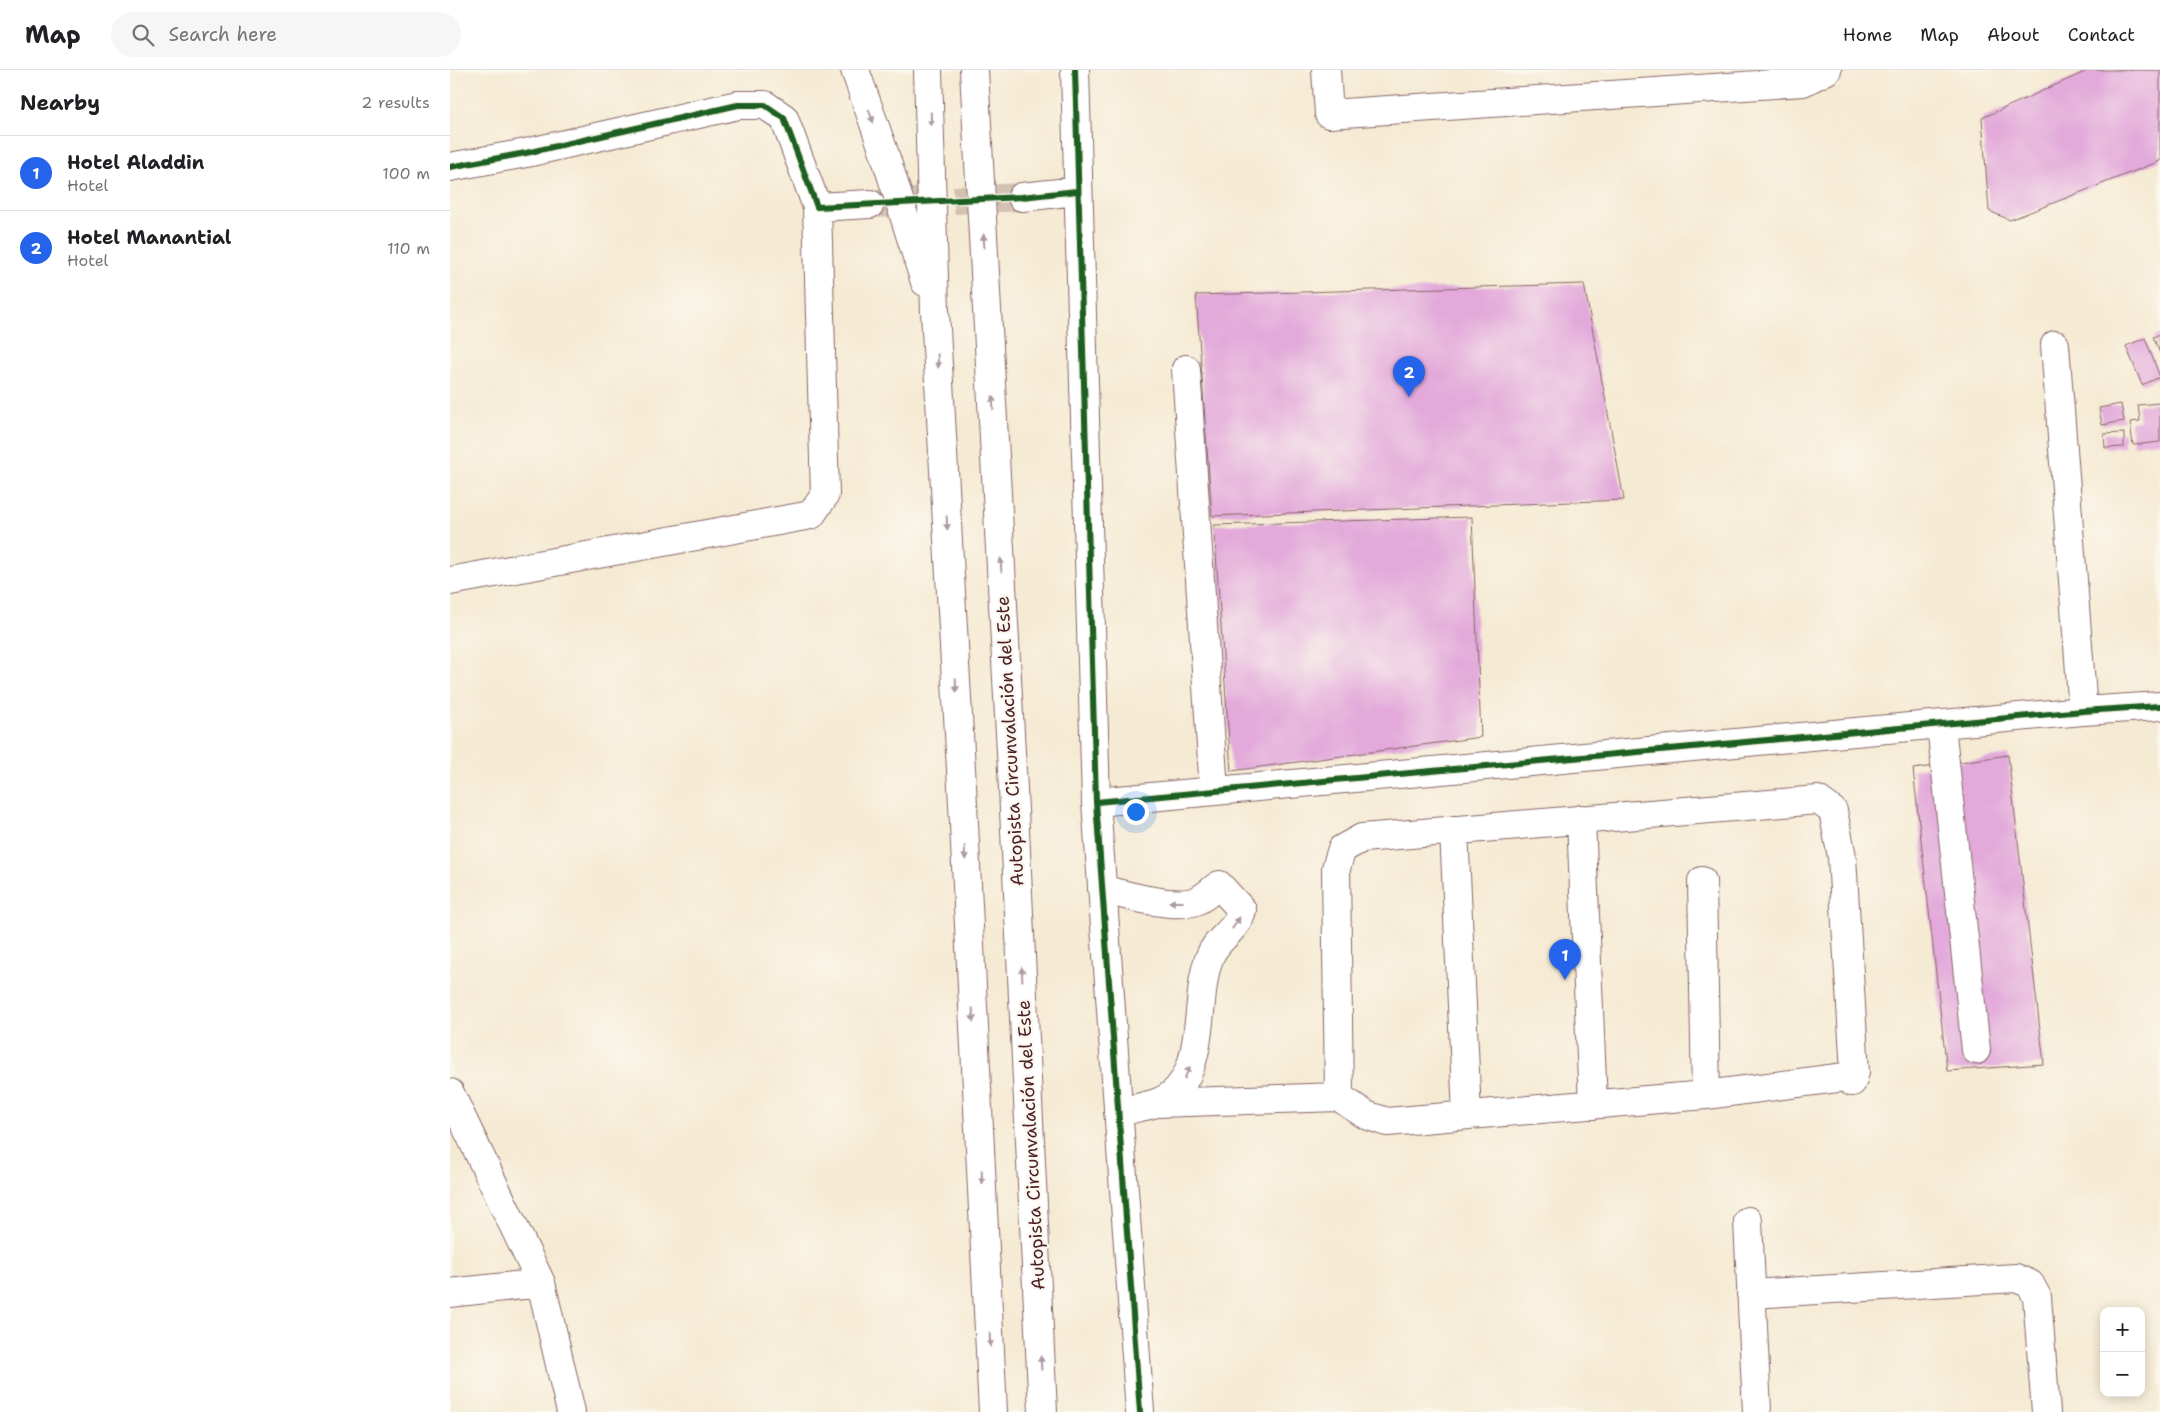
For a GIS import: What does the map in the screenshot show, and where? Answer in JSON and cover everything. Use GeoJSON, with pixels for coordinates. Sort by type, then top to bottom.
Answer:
{"type":"FeatureCollection","features":[{"type":"Feature","properties":{"kind":"main road"},"geometry":{"type":"LineString","coordinates":[[855,70],[884,152],[935,312]]}},
{"type":"Feature","properties":{"kind":"main road"},"geometry":{"type":"LineString","coordinates":[[928,70],[935,312],[962,794],[993,1412]]}},
{"type":"Feature","properties":{"kind":"main road","name":"Autopista Circunvalación del Este"},"geometry":{"type":"LineString","coordinates":[[974,70],[1012,759],[1044,1412]]}},
{"type":"Feature","properties":{"kind":"main road"},"geometry":{"type":"LineString","coordinates":[[1075,70],[1096,802],[1140,1412]]}},
{"type":"Feature","properties":{"kind":"main road"},"geometry":{"type":"LineString","coordinates":[[1326,70],[1329,114],[1803,82],[1827,70]]}},
{"type":"Feature","properties":{"kind":"main road"},"geometry":{"type":"LineString","coordinates":[[450,167],[535,152],[738,105],[765,104],[784,118],[816,207],[825,494],[811,515],[450,581]]}},
{"type":"Feature","properties":{"kind":"main road"},"geometry":{"type":"LineString","coordinates":[[1022,197],[1077,191]]}},
{"type":"Feature","properties":{"kind":"main road"},"geometry":{"type":"LineString","coordinates":[[816,207],[870,204]]}},
{"type":"Feature","properties":{"kind":"main road"},"geometry":{"type":"LineString","coordinates":[[2055,345],[2084,711]]}},
{"type":"Feature","properties":{"kind":"main road"},"geometry":{"type":"LineString","coordinates":[[1186,370],[1214,791]]}},
{"type":"Feature","properties":{"kind":"main road"},"geometry":{"type":"LineString","coordinates":[[1096,802],[2084,711],[2160,706]]}},
{"type":"Feature","properties":{"kind":"main road"},"geometry":{"type":"LineString","coordinates":[[1941,725],[1976,1050]]}},
{"type":"Feature","properties":{"kind":"main road"},"geometry":{"type":"LineString","coordinates":[[1118,1112],[1157,1103],[1339,1097],[1366,1115],[1387,1122],[1706,1095],[1844,1077],[1852,1082],[1855,1072],[1842,857],[1833,811],[1818,800],[1362,838],[1342,850],[1336,868],[1339,1097]]}},
{"type":"Feature","properties":{"kind":"main road"},"geometry":{"type":"LineString","coordinates":[[1581,819],[1593,1104]]}},
{"type":"Feature","properties":{"kind":"main road"},"geometry":{"type":"LineString","coordinates":[[1454,830],[1467,1115]]}},
{"type":"Feature","properties":{"kind":"main road"},"geometry":{"type":"LineString","coordinates":[[1702,881],[1706,1095]]}},
{"type":"Feature","properties":{"kind":"main road"},"geometry":{"type":"LineString","coordinates":[[1102,889],[1138,898],[1173,902],[1196,901],[1219,885],[1242,910],[1240,921],[1210,955],[1204,982],[1193,1060],[1181,1087],[1157,1103]]}},
{"type":"Feature","properties":{"kind":"main road"},"geometry":{"type":"LineString","coordinates":[[450,1093],[541,1283],[571,1412]]}},
{"type":"Feature","properties":{"kind":"main road"},"geometry":{"type":"LineString","coordinates":[[1748,1221],[1757,1412]]}},
{"type":"Feature","properties":{"kind":"main road"},"geometry":{"type":"LineString","coordinates":[[1751,1294],[2016,1278],[2030,1284],[2037,1297],[2046,1412]]}},
{"type":"Feature","properties":{"kind":"main road"},"geometry":{"type":"LineString","coordinates":[[450,1293],[541,1283]]}},
{"type":"Feature","properties":{"kind":"building"},"geometry":{"type":"Polygon","coordinates":[[[2089,70],[2160,70],[2160,161],[2010,220],[1989,211],[1982,118],[2089,70]]]}},
{"type":"Feature","properties":{"kind":"building"},"geometry":{"type":"Polygon","coordinates":[[[1584,284],[1624,500],[1212,516],[1196,295],[1584,284]]]}},
{"type":"Feature","properties":{"kind":"building"},"geometry":{"type":"Polygon","coordinates":[[[2160,334],[2160,353],[2153,337],[2160,334]]]}},
{"type":"Feature","properties":{"kind":"building"},"geometry":{"type":"Polygon","coordinates":[[[2145,338],[2160,377],[2142,385],[2126,346],[2145,338]]]}},
{"type":"Feature","properties":{"kind":"building"},"geometry":{"type":"Polygon","coordinates":[[[2160,403],[2160,442],[2133,445],[2130,422],[2140,421],[2138,405],[2160,403]]]}},
{"type":"Feature","properties":{"kind":"building"},"geometry":{"type":"Polygon","coordinates":[[[2121,404],[2124,421],[2102,425],[2099,408],[2121,404]]]}},
{"type":"Feature","properties":{"kind":"building"},"geometry":{"type":"Polygon","coordinates":[[[2124,433],[2124,447],[2105,448],[2104,434],[2124,433]]]}},
{"type":"Feature","properties":{"kind":"building"},"geometry":{"type":"Polygon","coordinates":[[[1472,517],[1481,737],[1231,771],[1214,525],[1472,517]]]}},
{"type":"Feature","properties":{"kind":"building"},"geometry":{"type":"Polygon","coordinates":[[[2008,755],[2044,1064],[1947,1071],[1913,769],[2008,755]]]}},
{"type":"Feature","properties":{"kind":"tunnel"},"geometry":{"type":"LineString","coordinates":[[870,204],[1022,197]]}},
{"type":"Feature","properties":{"kind":"cycle path"},"geometry":{"type":"LineString","coordinates":[[1075,70],[1096,802],[1140,1412]]}},
{"type":"Feature","properties":{"kind":"cycle path"},"geometry":{"type":"LineString","coordinates":[[450,167],[526,153],[738,105],[765,105],[784,118],[817,207],[1022,197],[1077,191]]}},
{"type":"Feature","properties":{"kind":"cycle path"},"geometry":{"type":"LineString","coordinates":[[1096,802],[2083,711],[2160,706]]}},
{"type":"Feature","properties":{"kind":"place","name":"Hotel Manantial"},"geometry":{"type":"Point","coordinates":[1409,397]}},
{"type":"Feature","properties":{"kind":"place","name":"Hotel Aladdin"},"geometry":{"type":"Point","coordinates":[1565,980]}}]}
